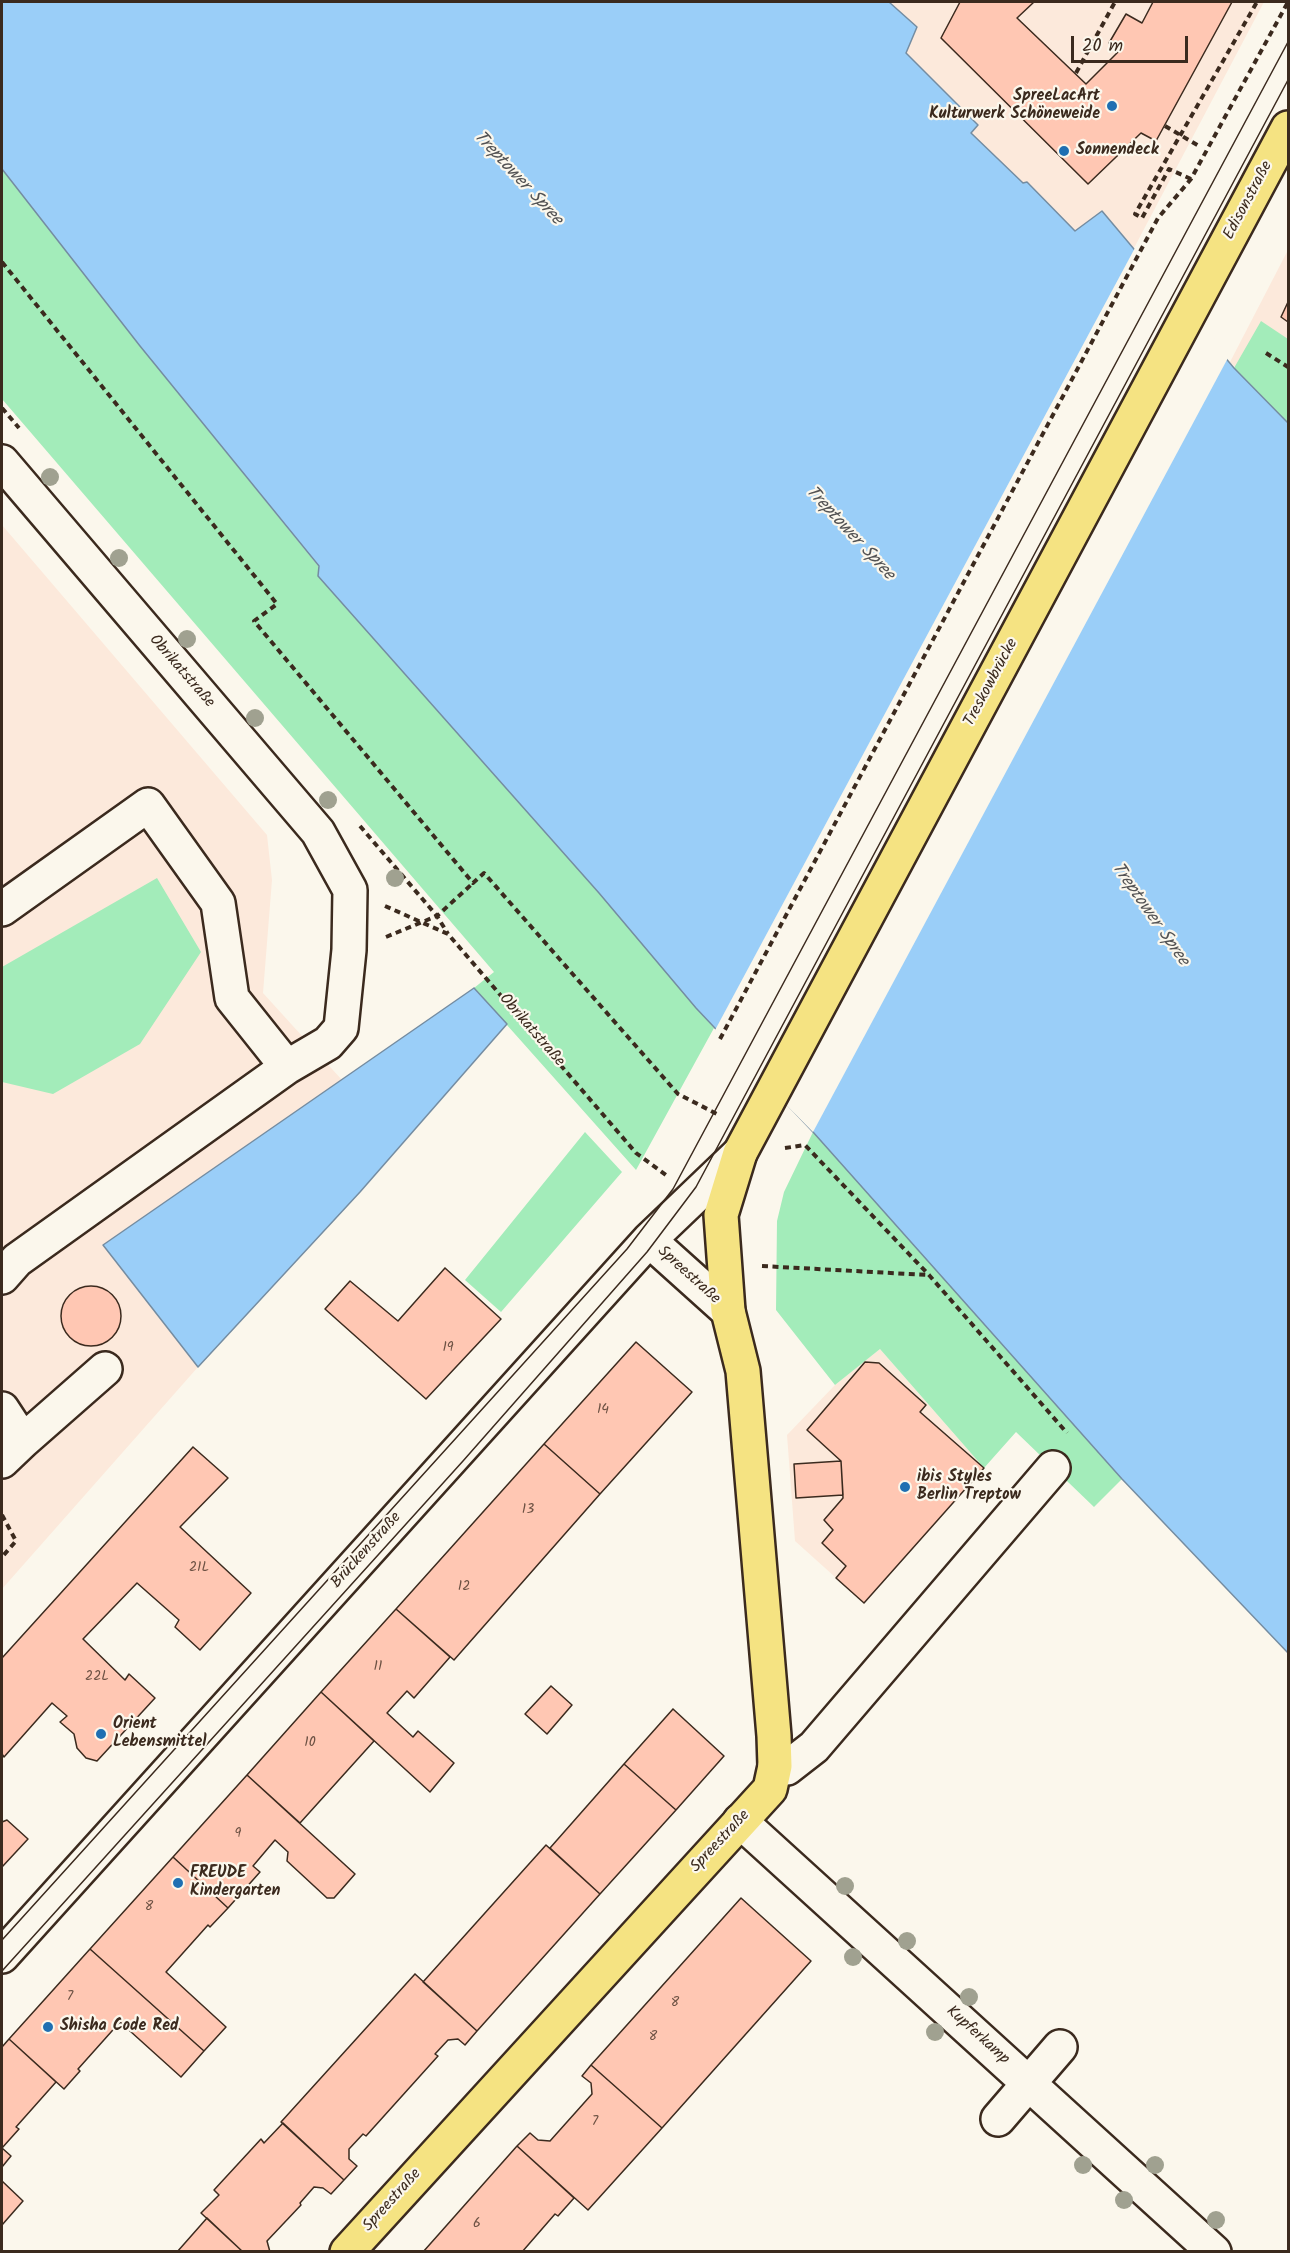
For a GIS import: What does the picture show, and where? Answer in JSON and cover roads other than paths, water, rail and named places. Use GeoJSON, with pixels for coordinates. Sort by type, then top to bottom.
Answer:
{"type":"FeatureCollection","features":[{"type":"Feature","properties":{"kind":"main road","name":"Edisonstraße"},"geometry":{"type":"LineString","coordinates":[[1210,273],[1288,128]]}},
{"type":"Feature","properties":{"kind":"main road","name":"Treskowbrücke"},"geometry":{"type":"LineString","coordinates":[[774,1093],[1210,273]]}},
{"type":"Feature","properties":{"kind":"main road","name":"Spreestraße"},"geometry":{"type":"LineString","coordinates":[[347,2252],[770,1789],[775,1766],[743,1371],[728,1311],[721,1215],[746,1142],[774,1093]]}},
{"type":"Feature","properties":{"kind":"street","name":"Obrikatstraße"},"geometry":{"type":"LineString","coordinates":[[2,462],[318,832],[350,890],[348,950],[341,1028],[328,1043],[287,1067]]}},
{"type":"Feature","properties":{"kind":"street"},"geometry":{"type":"LineString","coordinates":[[2,909],[148,805],[218,903],[232,998],[287,1067],[7,1258]]}},
{"type":"Feature","properties":{"kind":"street","name":"Brückenstraße"},"geometry":{"type":"LineString","coordinates":[[2,1956],[649,1240],[696,1196],[746,1142]]}},
{"type":"Feature","properties":{"kind":"street","name":"Spreestraße"},"geometry":{"type":"LineString","coordinates":[[649,1240],[728,1311]]}},
{"type":"Feature","properties":{"kind":"street"},"geometry":{"type":"LineString","coordinates":[[2,1409],[12,1451],[105,1369]]}},
{"type":"Feature","properties":{"kind":"street"},"geometry":{"type":"LineString","coordinates":[[775,1766],[787,1768],[814,1747],[1053,1468]]}},
{"type":"Feature","properties":{"kind":"street","name":"Kupferkamp"},"geometry":{"type":"LineString","coordinates":[[740,1821],[1214,2252]]}},
{"type":"Feature","properties":{"kind":"street"},"geometry":{"type":"LineString","coordinates":[[998,2119],[1060,2048]]}},
{"type":"Feature","properties":{"kind":"water","name":"Treptower Spree"},"geometry":{"type":"Polygon","coordinates":[[[2,2],[889,2],[917,27],[906,53],[978,125],[971,133],[1023,183],[1027,182],[1075,231],[1102,211],[1234,368],[1288,423],[1288,1653],[1122,1479],[813,1132],[696,1008],[599,893],[318,576],[319,566],[140,346],[2,169],[2,2]]]}},
{"type":"Feature","properties":{"kind":"water"},"geometry":{"type":"Polygon","coordinates":[[[474,988],[507,1024],[360,1192],[198,1367],[103,1245],[474,988]]]}},
{"type":"Feature","properties":{"kind":"tram line"},"geometry":{"type":"LineString","coordinates":[[2,1940],[627,1249],[673,1189],[1288,42]]}},
{"type":"Feature","properties":{"kind":"tram line"},"geometry":{"type":"LineString","coordinates":[[2,1971],[463,1461],[647,1252],[696,1187],[1288,80]]}},
{"type":"Feature","properties":{"kind":"place","name":"SpreeLacArt Kulturwerk Schöneweide"},"geometry":{"type":"Point","coordinates":[1112,106]}},
{"type":"Feature","properties":{"kind":"place","name":"Sonnendeck"},"geometry":{"type":"Point","coordinates":[1064,151]}},
{"type":"Feature","properties":{"kind":"place","name":"ibis Styles Berlin Treptow"},"geometry":{"type":"Point","coordinates":[905,1487]}},
{"type":"Feature","properties":{"kind":"place","name":"Orient Lebensmittel"},"geometry":{"type":"Point","coordinates":[101,1734]}},
{"type":"Feature","properties":{"kind":"place","name":"FREUDE Kindergarten"},"geometry":{"type":"Point","coordinates":[178,1883]}},
{"type":"Feature","properties":{"kind":"place","name":"Shisha Code Red"},"geometry":{"type":"Point","coordinates":[48,2027]}}]}
